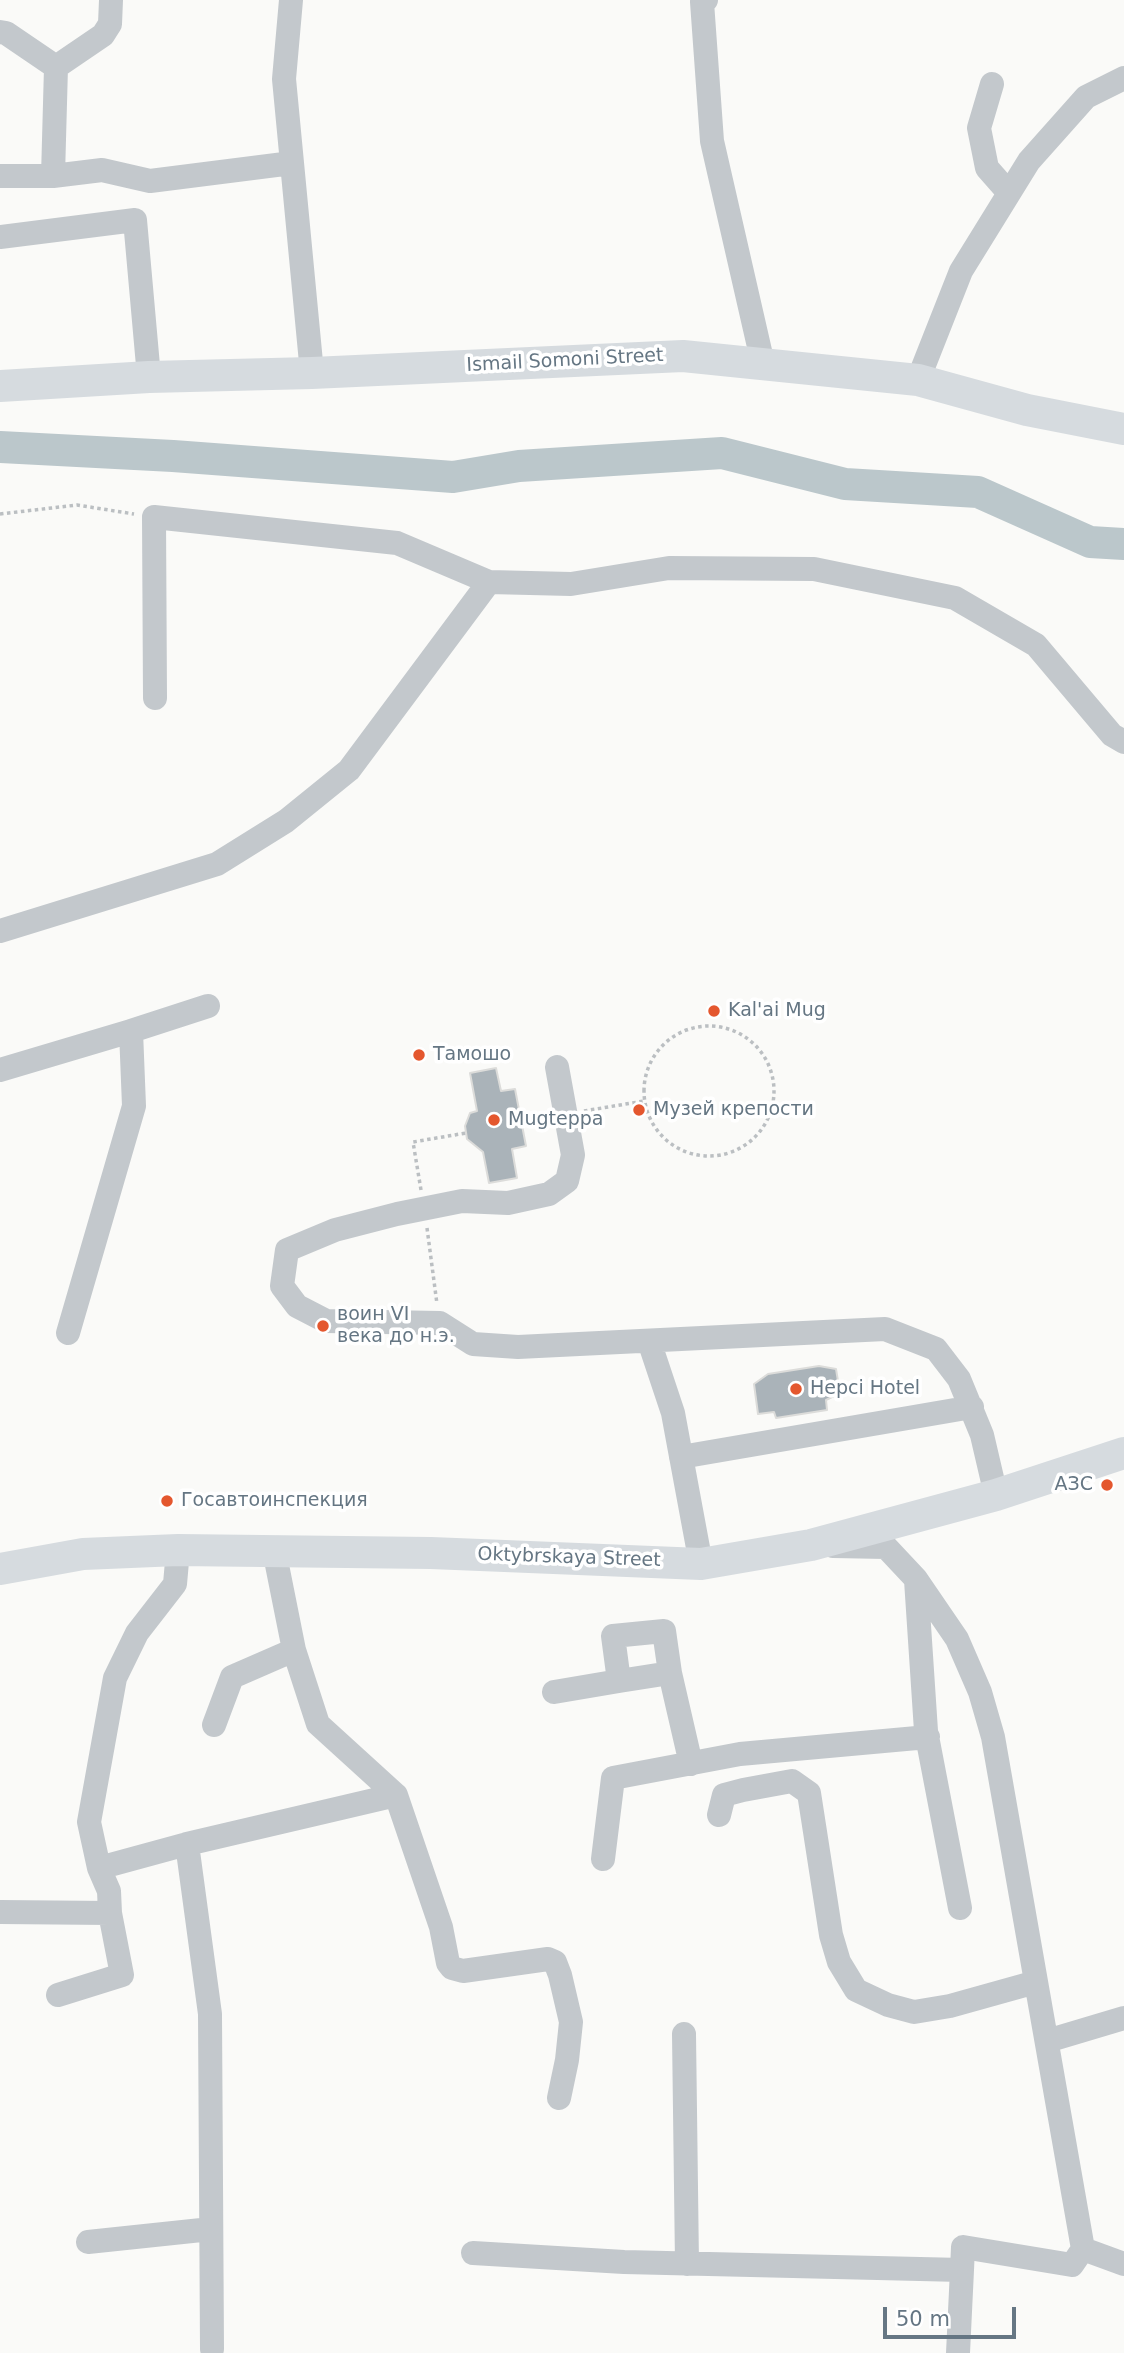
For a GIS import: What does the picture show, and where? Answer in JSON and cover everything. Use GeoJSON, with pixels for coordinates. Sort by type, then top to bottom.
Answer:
{"type":"FeatureCollection","features":[{"type":"Feature","properties":{"kind":"main road","name":"Ismail Somoni Street"},"geometry":{"type":"LineString","coordinates":[[0,386],[149,377],[312,373],[683,356],[918,380],[1027,410],[1124,429]]}},
{"type":"Feature","properties":{"kind":"main road","name":"Oktybrskaya Street"},"geometry":{"type":"LineString","coordinates":[[0,1569],[83,1553],[178,1550],[584,1558],[701,1564],[811,1545],[996,1495],[1124,1453]]}},
{"type":"Feature","properties":{"kind":"street"},"geometry":{"type":"LineString","coordinates":[[56,67],[103,35],[110,24],[111,0]]}},
{"type":"Feature","properties":{"kind":"street"},"geometry":{"type":"LineString","coordinates":[[291,0],[284,79],[312,373]]}},
{"type":"Feature","properties":{"kind":"street"},"geometry":{"type":"LineString","coordinates":[[706,0],[702,2],[712,141],[763,364]]}},
{"type":"Feature","properties":{"kind":"street"},"geometry":{"type":"LineString","coordinates":[[0,32],[6,33],[56,67]]}},
{"type":"Feature","properties":{"kind":"street"},"geometry":{"type":"LineString","coordinates":[[53,176],[56,67]]}},
{"type":"Feature","properties":{"kind":"street"},"geometry":{"type":"LineString","coordinates":[[918,380],[961,271],[1029,161],[1086,97],[1124,78]]}},
{"type":"Feature","properties":{"kind":"street"},"geometry":{"type":"LineString","coordinates":[[992,84],[979,128],[987,168],[1009,193]]}},
{"type":"Feature","properties":{"kind":"street"},"geometry":{"type":"LineString","coordinates":[[0,176],[53,176],[102,170],[150,181],[292,163]]}},
{"type":"Feature","properties":{"kind":"street"},"geometry":{"type":"LineString","coordinates":[[0,237],[135,220],[149,377]]}},
{"type":"Feature","properties":{"kind":"street"},"geometry":{"type":"LineString","coordinates":[[155,698],[154,517],[397,543],[489,582],[571,584],[668,568],[814,569],[955,598],[1037,645],[1112,735],[1124,742]]}},
{"type":"Feature","properties":{"kind":"street"},"geometry":{"type":"LineString","coordinates":[[0,931],[216,864],[286,821],[349,770],[489,582]]}},
{"type":"Feature","properties":{"kind":"street"},"geometry":{"type":"LineString","coordinates":[[0,1070],[208,1006]]}},
{"type":"Feature","properties":{"kind":"street"},"geometry":{"type":"LineString","coordinates":[[68,1333],[134,1106],[131,1031]]}},
{"type":"Feature","properties":{"kind":"street"},"geometry":{"type":"LineString","coordinates":[[557,1067],[573,1154],[567,1181],[549,1194],[508,1203],[461,1201],[397,1214],[335,1230],[287,1250],[282,1286],[297,1306],[326,1321],[440,1323],[473,1344],[518,1347],[885,1329],[936,1349],[959,1379],[982,1435],[996,1495]]}},
{"type":"Feature","properties":{"kind":"street"},"geometry":{"type":"LineString","coordinates":[[649,1340],[673,1413],[701,1564]]}},
{"type":"Feature","properties":{"kind":"street"},"geometry":{"type":"LineString","coordinates":[[681,1457],[972,1407]]}},
{"type":"Feature","properties":{"kind":"street"},"geometry":{"type":"LineString","coordinates":[[811,1545],[886,1547],[916,1579],[957,1639],[983,1703],[993,1737],[1083,2249],[1072,2265],[963,2247],[958,2353]]}},
{"type":"Feature","properties":{"kind":"street"},"geometry":{"type":"LineString","coordinates":[[58,1995],[122,1975],[110,1913],[109,1891],[99,1868],[89,1822],[116,1678],[137,1633],[175,1584],[178,1550]]}},
{"type":"Feature","properties":{"kind":"street"},"geometry":{"type":"LineString","coordinates":[[274,1550],[294,1650],[318,1724],[396,1795],[441,1927],[448,1963],[452,1968],[463,1971],[548,1959],[555,1962],[571,2022],[559,2098]]}},
{"type":"Feature","properties":{"kind":"street"},"geometry":{"type":"LineString","coordinates":[[916,1579],[928,1737],[960,1908]]}},
{"type":"Feature","properties":{"kind":"street"},"geometry":{"type":"LineString","coordinates":[[619,1681],[613,1636],[664,1631],[670,1673],[691,1764]]}},
{"type":"Feature","properties":{"kind":"street"},"geometry":{"type":"LineString","coordinates":[[214,1725],[232,1677],[294,1650]]}},
{"type":"Feature","properties":{"kind":"street"},"geometry":{"type":"LineString","coordinates":[[554,1692],[670,1673]]}},
{"type":"Feature","properties":{"kind":"street"},"geometry":{"type":"LineString","coordinates":[[603,1859],[613,1778],[740,1754],[928,1737]]}},
{"type":"Feature","properties":{"kind":"street"},"geometry":{"type":"LineString","coordinates":[[719,1815],[724,1795],[743,1790],[792,1781],[809,1793],[831,1935],[839,1962],[856,1990],[888,2005],[914,2012],[950,2006],[1036,1982]]}},
{"type":"Feature","properties":{"kind":"street"},"geometry":{"type":"LineString","coordinates":[[99,1868],[187,1844],[396,1795]]}},
{"type":"Feature","properties":{"kind":"street"},"geometry":{"type":"LineString","coordinates":[[187,1844],[210,2014],[212,2349]]}},
{"type":"Feature","properties":{"kind":"street"},"geometry":{"type":"LineString","coordinates":[[0,1912],[110,1913]]}},
{"type":"Feature","properties":{"kind":"street"},"geometry":{"type":"LineString","coordinates":[[1046,2041],[1124,2018]]}},
{"type":"Feature","properties":{"kind":"street"},"geometry":{"type":"LineString","coordinates":[[684,2034],[687,2264]]}},
{"type":"Feature","properties":{"kind":"street"},"geometry":{"type":"LineString","coordinates":[[89,2242],[211,2229]]}},
{"type":"Feature","properties":{"kind":"street"},"geometry":{"type":"LineString","coordinates":[[1083,2249],[1124,2264]]}},
{"type":"Feature","properties":{"kind":"street"},"geometry":{"type":"LineString","coordinates":[[473,2253],[687,2264],[962,2270]]}},
{"type":"Feature","properties":{"kind":"path"},"geometry":{"type":"LineString","coordinates":[[0,514],[78,505],[154,517]]}},
{"type":"Feature","properties":{"kind":"path"},"geometry":{"type":"LineString","coordinates":[[699,1026],[724,1027],[748,1038],[765,1057],[774,1081],[773,1107],[762,1130],[743,1147],[719,1156],[693,1155],[670,1144],[653,1125],[644,1101],[645,1075],[656,1052],[675,1034],[699,1026]]}},
{"type":"Feature","properties":{"kind":"path"},"geometry":{"type":"LineString","coordinates":[[565,1114],[644,1101]]}},
{"type":"Feature","properties":{"kind":"path"},"geometry":{"type":"LineString","coordinates":[[440,1323],[413,1142],[466,1133]]}},
{"type":"Feature","properties":{"kind":"building","name":"Mugteppa"},"geometry":{"type":"Polygon","coordinates":[[[496,1068],[501,1091],[515,1089],[526,1146],[512,1149],[517,1178],[489,1183],[483,1152],[467,1139],[465,1126],[470,1113],[477,1111],[470,1073],[496,1068]]]}},
{"type":"Feature","properties":{"kind":"building"},"geometry":{"type":"Polygon","coordinates":[[[819,1366],[836,1369],[840,1393],[826,1400],[827,1410],[776,1418],[774,1412],[758,1414],[754,1384],[768,1374],[819,1366]]]}},
{"type":"Feature","properties":{"kind":"waterway"},"geometry":{"type":"LineString","coordinates":[[0,447],[173,456],[453,477],[519,466],[722,453],[845,484],[978,492],[1090,542],[1124,544]]}},
{"type":"Feature","properties":{"kind":"place","name":"Kal'ai Mug"},"geometry":{"type":"Point","coordinates":[714,1011]}},
{"type":"Feature","properties":{"kind":"place","name":"Тамошо"},"geometry":{"type":"Point","coordinates":[419,1055]}},
{"type":"Feature","properties":{"kind":"place","name":"Музей крепости"},"geometry":{"type":"Point","coordinates":[639,1110]}},
{"type":"Feature","properties":{"kind":"place","name":"Mugteppa"},"geometry":{"type":"Point","coordinates":[494,1120]}},
{"type":"Feature","properties":{"kind":"place","name":"воин VI века до н.э."},"geometry":{"type":"Point","coordinates":[323,1326]}},
{"type":"Feature","properties":{"kind":"place","name":"Hepci Hotel"},"geometry":{"type":"Point","coordinates":[796,1389]}},
{"type":"Feature","properties":{"kind":"place","name":"АЗС"},"geometry":{"type":"Point","coordinates":[1107,1485]}},
{"type":"Feature","properties":{"kind":"place","name":"Госавтоинспекция"},"geometry":{"type":"Point","coordinates":[167,1501]}}]}
